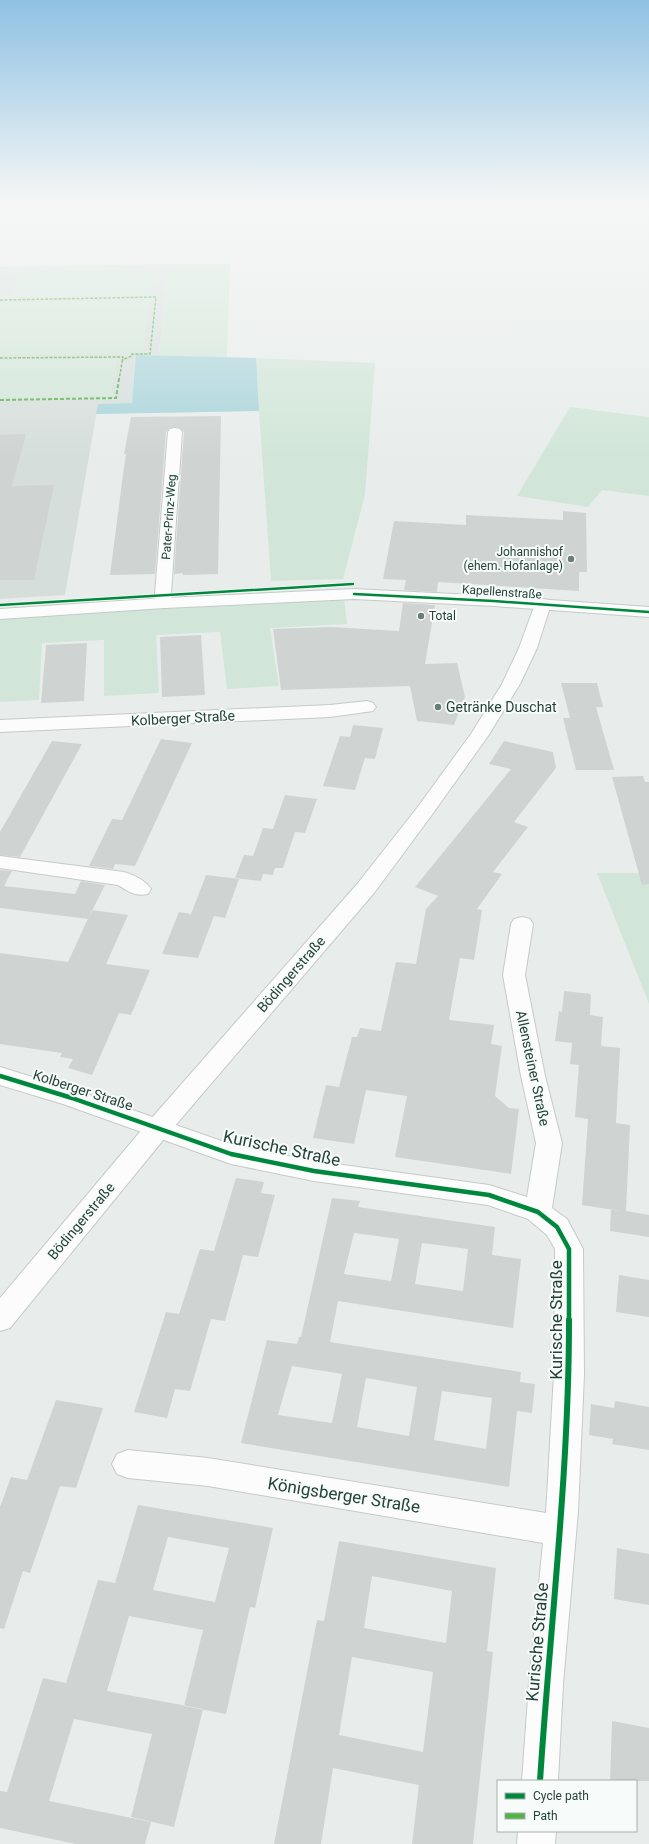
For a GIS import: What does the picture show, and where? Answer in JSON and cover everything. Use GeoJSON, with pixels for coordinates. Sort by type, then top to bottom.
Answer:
{"type":"FeatureCollection","features":[{"type":"Feature","properties":{"kind":"street","name":"Pater-Prinz-Weg"},"geometry":{"type":"LineString","coordinates":[[164,603],[163,594],[175,432]]}},
{"type":"Feature","properties":{"kind":"street","name":"Kapellenstraße"},"geometry":{"type":"LineString","coordinates":[[0,614],[164,603],[354,594],[543,604],[649,612]]}},
{"type":"Feature","properties":{"kind":"street","name":"Bödingerstraße"},"geometry":{"type":"LineString","coordinates":[[0,1319],[158,1127],[366,888],[424,812],[479,736],[511,684],[528,648],[543,604]]}},
{"type":"Feature","properties":{"kind":"street","name":"Kolberger Straße"},"geometry":{"type":"LineString","coordinates":[[0,726],[330,711],[367,707]]}},
{"type":"Feature","properties":{"kind":"street"},"geometry":{"type":"LineString","coordinates":[[0,862],[124,879],[140,888]]}},
{"type":"Feature","properties":{"kind":"street","name":"Allensteiner Straße"},"geometry":{"type":"LineString","coordinates":[[522,924],[514,975],[533,1076],[549,1143],[538,1212]]}},
{"type":"Feature","properties":{"kind":"street","name":"Kolberger Straße"},"geometry":{"type":"LineString","coordinates":[[0,1076],[158,1127]]}},
{"type":"Feature","properties":{"kind":"street","name":"Kurische Straße"},"geometry":{"type":"LineString","coordinates":[[158,1127],[231,1154],[314,1171],[489,1195],[538,1212],[557,1227],[569,1249],[569,1374],[560,1531],[546,1684],[540,1780]]}},
{"type":"Feature","properties":{"kind":"street","name":"Königsberger Straße"},"geometry":{"type":"LineString","coordinates":[[128,1464],[208,1472],[560,1531]]}},
{"type":"Feature","properties":{"kind":"street"},"geometry":{"type":"LineString","coordinates":[[536,1844],[537,1832]]}},
{"type":"Feature","properties":{"kind":"shaded area"},"geometry":{"type":"Polygon","coordinates":[[[0,287],[166,287],[159,355],[136,355],[132,403],[98,404],[65,595],[0,599],[0,287]]]}},
{"type":"Feature","properties":{"kind":"green space"},"geometry":{"type":"Polygon","coordinates":[[[15,287],[153,287],[142,293],[158,293],[157,296],[0,299],[0,294],[12,295],[15,287]]]}},
{"type":"Feature","properties":{"kind":"green space"},"geometry":{"type":"Polygon","coordinates":[[[166,287],[229,287],[227,357],[375,363],[365,495],[343,579],[271,581],[259,411],[96,414],[98,404],[131,403],[136,355],[159,354],[166,287]]]}},
{"type":"Feature","properties":{"kind":"green space"},"geometry":{"type":"Polygon","coordinates":[[[150,300],[143,353],[0,355],[0,302],[150,300]]]}},
{"type":"Feature","properties":{"kind":"green space"},"geometry":{"type":"Polygon","coordinates":[[[117,358],[111,396],[0,398],[0,360],[117,358]]]}},
{"type":"Feature","properties":{"kind":"green space"},"geometry":{"type":"Polygon","coordinates":[[[570,407],[649,417],[649,496],[602,490],[588,507],[517,496],[570,407]]]}},
{"type":"Feature","properties":{"kind":"green space"},"geometry":{"type":"Polygon","coordinates":[[[344,597],[347,624],[270,628],[279,686],[227,689],[220,632],[156,635],[159,693],[104,696],[104,640],[42,643],[39,700],[0,702],[0,618],[344,597]]]}},
{"type":"Feature","properties":{"kind":"green space"},"geometry":{"type":"Polygon","coordinates":[[[597,873],[649,873],[649,1004],[597,873]]]}},
{"type":"Feature","properties":{"kind":"water"},"geometry":{"type":"Polygon","coordinates":[[[136,355],[256,358],[259,411],[96,414],[98,404],[132,403],[136,355]]]}},
{"type":"Feature","properties":{"kind":"building"},"geometry":{"type":"Polygon","coordinates":[[[221,416],[218,574],[174,574],[184,432],[180,428],[175,427],[170,428],[166,432],[155,574],[110,575],[126,454],[124,454],[131,417],[221,416]]]}},
{"type":"Feature","properties":{"kind":"building"},"geometry":{"type":"Polygon","coordinates":[[[26,434],[12,486],[54,485],[34,580],[0,580],[0,435],[26,434]]]}},
{"type":"Feature","properties":{"kind":"building"},"geometry":{"type":"Polygon","coordinates":[[[563,511],[586,513],[587,572],[579,572],[579,591],[438,582],[437,592],[404,590],[406,580],[383,579],[394,521],[466,525],[466,515],[563,520],[563,511]]]}},
{"type":"Feature","properties":{"kind":"building"},"geometry":{"type":"Polygon","coordinates":[[[403,603],[435,605],[425,664],[457,663],[465,697],[454,725],[417,721],[410,686],[281,690],[273,629],[331,627],[399,631],[403,603]]]}},
{"type":"Feature","properties":{"kind":"building"},"geometry":{"type":"Polygon","coordinates":[[[201,635],[205,695],[162,697],[160,637],[201,635]]]}},
{"type":"Feature","properties":{"kind":"building"},"geometry":{"type":"Polygon","coordinates":[[[87,643],[84,701],[41,703],[46,645],[87,643]]]}},
{"type":"Feature","properties":{"kind":"building"},"geometry":{"type":"Polygon","coordinates":[[[561,683],[597,683],[603,707],[596,707],[614,770],[576,770],[563,718],[570,718],[561,683]]]}},
{"type":"Feature","properties":{"kind":"building"},"geometry":{"type":"Polygon","coordinates":[[[353,725],[383,728],[375,759],[365,758],[355,790],[323,786],[340,736],[350,737],[353,725]]]}},
{"type":"Feature","properties":{"kind":"building"},"geometry":{"type":"Polygon","coordinates":[[[161,739],[192,743],[135,866],[115,864],[113,869],[89,866],[112,819],[122,820],[161,739]]]}},
{"type":"Feature","properties":{"kind":"building"},"geometry":{"type":"Polygon","coordinates":[[[52,741],[82,744],[20,857],[0,855],[0,832],[52,741]]]}},
{"type":"Feature","properties":{"kind":"building"},"geometry":{"type":"Polygon","coordinates":[[[504,741],[553,752],[556,768],[514,822],[528,827],[493,872],[502,874],[477,909],[482,910],[474,960],[460,958],[449,1020],[494,1025],[491,1044],[502,1046],[495,1096],[509,1108],[519,1109],[511,1174],[395,1157],[407,1096],[366,1090],[354,1144],[313,1138],[326,1085],[339,1087],[352,1037],[357,1037],[360,1028],[381,1031],[396,962],[416,964],[426,909],[438,896],[415,887],[511,769],[489,764],[504,741]]]}},
{"type":"Feature","properties":{"kind":"building"},"geometry":{"type":"Polygon","coordinates":[[[643,776],[645,782],[649,782],[649,884],[642,885],[612,777],[643,776]]]}},
{"type":"Feature","properties":{"kind":"building"},"geometry":{"type":"Polygon","coordinates":[[[285,795],[317,799],[305,833],[295,832],[283,868],[275,868],[273,875],[263,874],[261,881],[235,878],[244,855],[253,856],[263,828],[273,829],[285,795]]]}},
{"type":"Feature","properties":{"kind":"building"},"geometry":{"type":"Polygon","coordinates":[[[0,870],[12,871],[4,886],[75,894],[81,881],[105,885],[88,919],[0,908],[0,870]]]}},
{"type":"Feature","properties":{"kind":"building"},"geometry":{"type":"Polygon","coordinates":[[[206,875],[239,879],[225,918],[214,916],[198,958],[162,954],[179,912],[191,914],[206,875]]]}},
{"type":"Feature","properties":{"kind":"building"},"geometry":{"type":"Polygon","coordinates":[[[92,910],[128,915],[106,964],[150,970],[131,1015],[119,1013],[92,1075],[68,1068],[73,1059],[60,1057],[62,1053],[0,1044],[0,953],[68,962],[92,910]]]}},
{"type":"Feature","properties":{"kind":"building"},"geometry":{"type":"Polygon","coordinates":[[[564,991],[591,994],[590,1015],[603,1017],[601,1046],[620,1048],[616,1123],[630,1125],[626,1211],[649,1215],[649,1237],[610,1231],[611,1210],[582,1205],[588,1119],[575,1117],[579,1065],[570,1064],[572,1043],[555,1041],[559,1011],[562,1012],[564,991]]]}},
{"type":"Feature","properties":{"kind":"building"},"geometry":{"type":"Polygon","coordinates":[[[236,1178],[264,1182],[261,1193],[275,1195],[258,1257],[243,1255],[225,1321],[211,1319],[190,1391],[175,1389],[167,1418],[134,1412],[166,1312],[179,1314],[200,1249],[214,1251],[236,1178]]]}},
{"type":"Feature","properties":{"kind":"building"},"geometry":{"type":"Polygon","coordinates":[[[332,1198],[360,1201],[358,1207],[495,1227],[492,1255],[521,1259],[513,1328],[338,1301],[330,1342],[521,1372],[520,1382],[535,1384],[532,1413],[517,1411],[509,1487],[241,1443],[267,1340],[297,1344],[299,1337],[301,1337],[332,1198]],[[354,1233],[344,1274],[391,1281],[399,1239],[354,1233]],[[422,1243],[415,1284],[463,1291],[468,1249],[422,1243]],[[292,1366],[278,1415],[332,1423],[342,1374],[292,1366]],[[366,1378],[357,1427],[409,1436],[417,1387],[366,1378]],[[442,1391],[434,1440],[486,1449],[492,1398],[442,1391]]]}},
{"type":"Feature","properties":{"kind":"building"},"geometry":{"type":"Polygon","coordinates":[[[619,1275],[649,1280],[649,1317],[616,1312],[619,1275]]]}},
{"type":"Feature","properties":{"kind":"building"},"geometry":{"type":"Polygon","coordinates":[[[56,1400],[103,1408],[76,1488],[60,1486],[30,1573],[23,1571],[4,1629],[0,1628],[0,1507],[11,1477],[27,1480],[56,1400]]]}},
{"type":"Feature","properties":{"kind":"building"},"geometry":{"type":"Polygon","coordinates":[[[615,1401],[649,1407],[649,1450],[612,1444],[613,1439],[589,1435],[591,1404],[614,1408],[615,1401]]]}},
{"type":"Feature","properties":{"kind":"building"},"geometry":{"type":"Polygon","coordinates":[[[138,1505],[273,1528],[255,1608],[250,1607],[226,1714],[203,1710],[174,1827],[131,1817],[152,1734],[74,1719],[49,1801],[151,1822],[145,1844],[76,1844],[0,1828],[0,1791],[7,1792],[43,1678],[66,1683],[98,1580],[115,1583],[138,1505]],[[168,1537],[153,1590],[215,1602],[229,1548],[168,1537]],[[129,1616],[107,1691],[184,1705],[203,1630],[129,1616]]]}},
{"type":"Feature","properties":{"kind":"building"},"geometry":{"type":"Polygon","coordinates":[[[339,1541],[496,1568],[487,1651],[493,1652],[473,1844],[412,1844],[419,1785],[333,1768],[321,1844],[274,1844],[317,1620],[324,1621],[339,1541]],[[372,1576],[364,1628],[446,1643],[452,1591],[372,1576]],[[352,1657],[339,1735],[423,1752],[433,1672],[352,1657]]]}},
{"type":"Feature","properties":{"kind":"building"},"geometry":{"type":"Polygon","coordinates":[[[617,1548],[649,1554],[649,1605],[614,1599],[617,1548]]]}},
{"type":"Feature","properties":{"kind":"building"},"geometry":{"type":"Polygon","coordinates":[[[612,1721],[649,1728],[649,1781],[610,1780],[612,1721]]]}},
{"type":"Feature","properties":{"kind":"marked path"},"geometry":{"type":"LineString","coordinates":[[0,300],[156,297],[150,354],[132,354],[132,356],[122,360]]}},
{"type":"Feature","properties":{"kind":"marked path"},"geometry":{"type":"LineString","coordinates":[[0,358],[123,357],[116,398],[0,400]]}},
{"type":"Feature","properties":{"kind":"cycle path"},"geometry":{"type":"LineString","coordinates":[[0,605],[229,590],[353,584]]}},
{"type":"Feature","properties":{"kind":"cycle path"},"geometry":{"type":"LineString","coordinates":[[354,594],[494,601],[649,612]]}},
{"type":"Feature","properties":{"kind":"cycle path"},"geometry":{"type":"LineString","coordinates":[[0,1076],[72,1098],[231,1154],[314,1171],[489,1195],[538,1212],[557,1227],[569,1249],[569,1374],[562,1511],[546,1684],[540,1780]]}},
{"type":"Feature","properties":{"kind":"place","name":"Johannishof (ehem. Hofanlage)"},"geometry":{"type":"Point","coordinates":[571,559]}},
{"type":"Feature","properties":{"kind":"place","name":"Total"},"geometry":{"type":"Point","coordinates":[421,616]}},
{"type":"Feature","properties":{"kind":"place","name":"Getränke Duschat"},"geometry":{"type":"Point","coordinates":[438,707]}}]}
